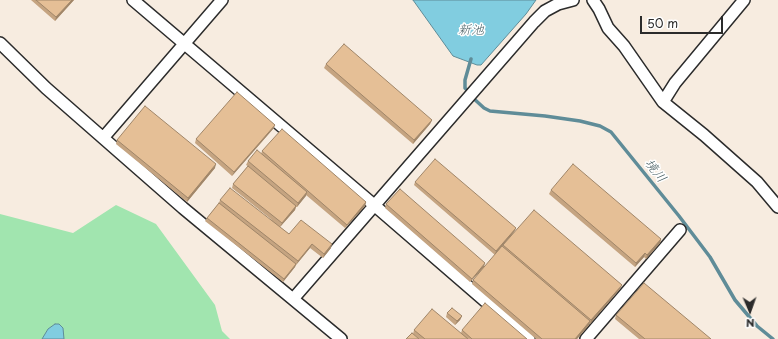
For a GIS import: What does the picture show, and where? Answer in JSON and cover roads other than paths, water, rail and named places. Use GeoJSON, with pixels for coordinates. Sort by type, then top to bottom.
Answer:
{"type":"FeatureCollection","features":[{"type":"Feature","properties":{"kind":"street"},"geometry":{"type":"LineString","coordinates":[[133,0],[529,339]]}},
{"type":"Feature","properties":{"kind":"street"},"geometry":{"type":"LineString","coordinates":[[103,138],[222,0]]}},
{"type":"Feature","properties":{"kind":"street"},"geometry":{"type":"LineString","coordinates":[[293,299],[534,22],[545,11],[552,7],[573,0]]}},
{"type":"Feature","properties":{"kind":"street"},"geometry":{"type":"LineString","coordinates":[[593,0],[608,28],[624,46],[663,102],[704,135],[757,182],[778,208]]}},
{"type":"Feature","properties":{"kind":"street"},"geometry":{"type":"LineString","coordinates":[[663,102],[675,83],[744,0]]}},
{"type":"Feature","properties":{"kind":"street"},"geometry":{"type":"LineString","coordinates":[[0,43],[46,88],[183,208],[341,339]]}},
{"type":"Feature","properties":{"kind":"street"},"geometry":{"type":"LineString","coordinates":[[586,339],[680,230]]}},
{"type":"Feature","properties":{"kind":"water","name":"新池"},"geometry":{"type":"Polygon","coordinates":[[[413,0],[536,0],[526,14],[481,65],[477,65],[453,56],[413,0]]]}},
{"type":"Feature","properties":{"kind":"water"},"geometry":{"type":"Polygon","coordinates":[[[55,324],[59,324],[63,328],[64,339],[42,339],[48,329],[55,324]]]}},
{"type":"Feature","properties":{"kind":"waterway","name":"境川"},"geometry":{"type":"LineString","coordinates":[[467,90],[465,88],[465,80],[471,59]]}},
{"type":"Feature","properties":{"kind":"waterway","name":"境川"},"geometry":{"type":"LineString","coordinates":[[472,97],[484,108],[490,111],[580,121],[600,126],[611,132],[710,257],[735,300],[757,326],[773,339]]}}]}
